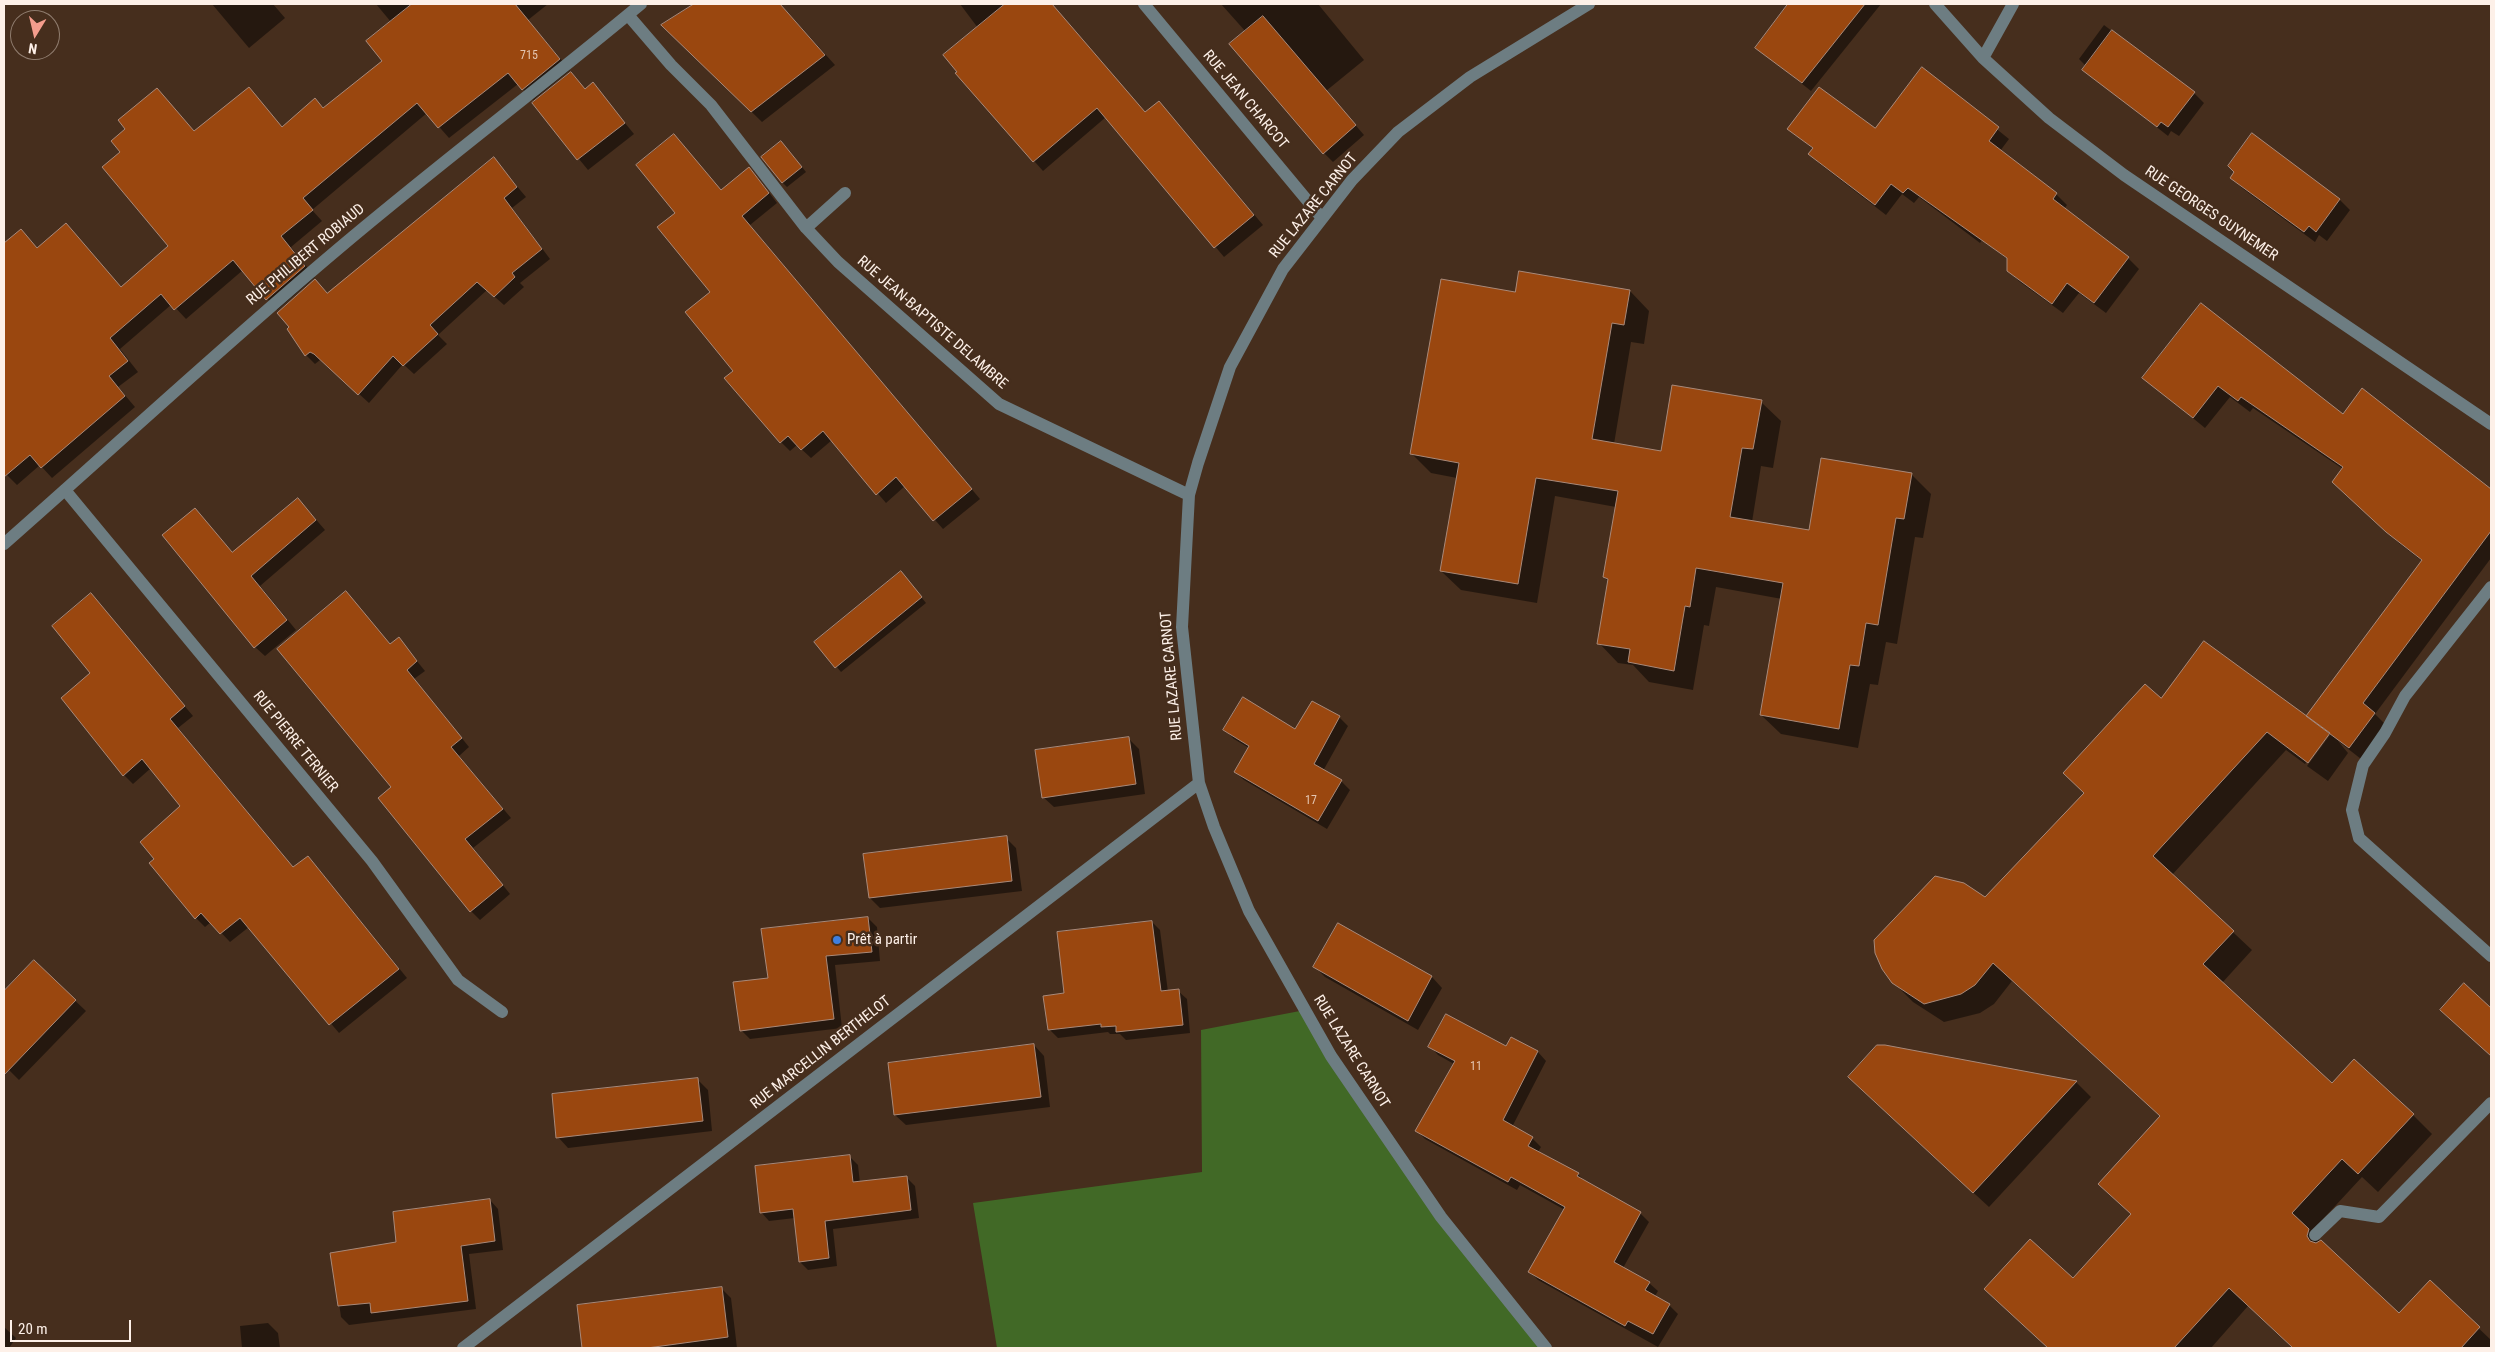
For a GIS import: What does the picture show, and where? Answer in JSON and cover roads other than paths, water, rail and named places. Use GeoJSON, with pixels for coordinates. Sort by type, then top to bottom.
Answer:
{"type":"FeatureCollection","features":[{"type":"Feature","properties":{"kind":"street","name":"RUE PHILIBERT ROBIAUD"},"geometry":{"type":"LineString","coordinates":[[4,544],[187,378],[332,254],[428,173],[642,4]]}},
{"type":"Feature","properties":{"kind":"street","name":"RUE JEAN CHARCOT"},"geometry":{"type":"LineString","coordinates":[[1144,4],[1321,217]]}},
{"type":"Feature","properties":{"kind":"street","name":"RUE LAZARE CARNOT"},"geometry":{"type":"LineString","coordinates":[[1546,1348],[1441,1217],[1331,1056],[1249,911],[1214,827],[1200,783],[1182,627],[1189,495],[1230,367],[1274,283],[1321,217],[1352,180],[1398,132],[1470,77],[1589,4]]}},
{"type":"Feature","properties":{"kind":"street","name":"RUE GEORGES GUYNEMER"},"geometry":{"type":"LineString","coordinates":[[1935,4],[1983,58],[2048,118],[2124,175],[2491,424]]}},
{"type":"Feature","properties":{"kind":"street"},"geometry":{"type":"LineString","coordinates":[[1983,58],[2013,4]]}},
{"type":"Feature","properties":{"kind":"street","name":"RUE JEAN-BAPTISTE DELAMBRE"},"geometry":{"type":"LineString","coordinates":[[628,15],[671,65],[711,104],[806,228],[838,262],[999,404],[1189,495]]}},
{"type":"Feature","properties":{"kind":"street"},"geometry":{"type":"LineString","coordinates":[[806,228],[845,192]]}},
{"type":"Feature","properties":{"kind":"street","name":"RUE PIERRE TERNIER"},"geometry":{"type":"LineString","coordinates":[[65,490],[372,861],[458,980],[502,1012]]}},
{"type":"Feature","properties":{"kind":"street"},"geometry":{"type":"LineString","coordinates":[[2491,587],[2405,696],[2385,733],[2363,765],[2352,810],[2359,838],[2491,956]]}},
{"type":"Feature","properties":{"kind":"street","name":"RUE MARCELLIN BERTHELOT"},"geometry":{"type":"LineString","coordinates":[[463,1348],[1200,783]]}},
{"type":"Feature","properties":{"kind":"street"},"geometry":{"type":"LineString","coordinates":[[2315,1235],[2340,1212],[2379,1217],[2491,1103]]}},
{"type":"Feature","properties":{"kind":"place","name":"Prêt à partir"},"geometry":{"type":"Point","coordinates":[837,940]}}]}
